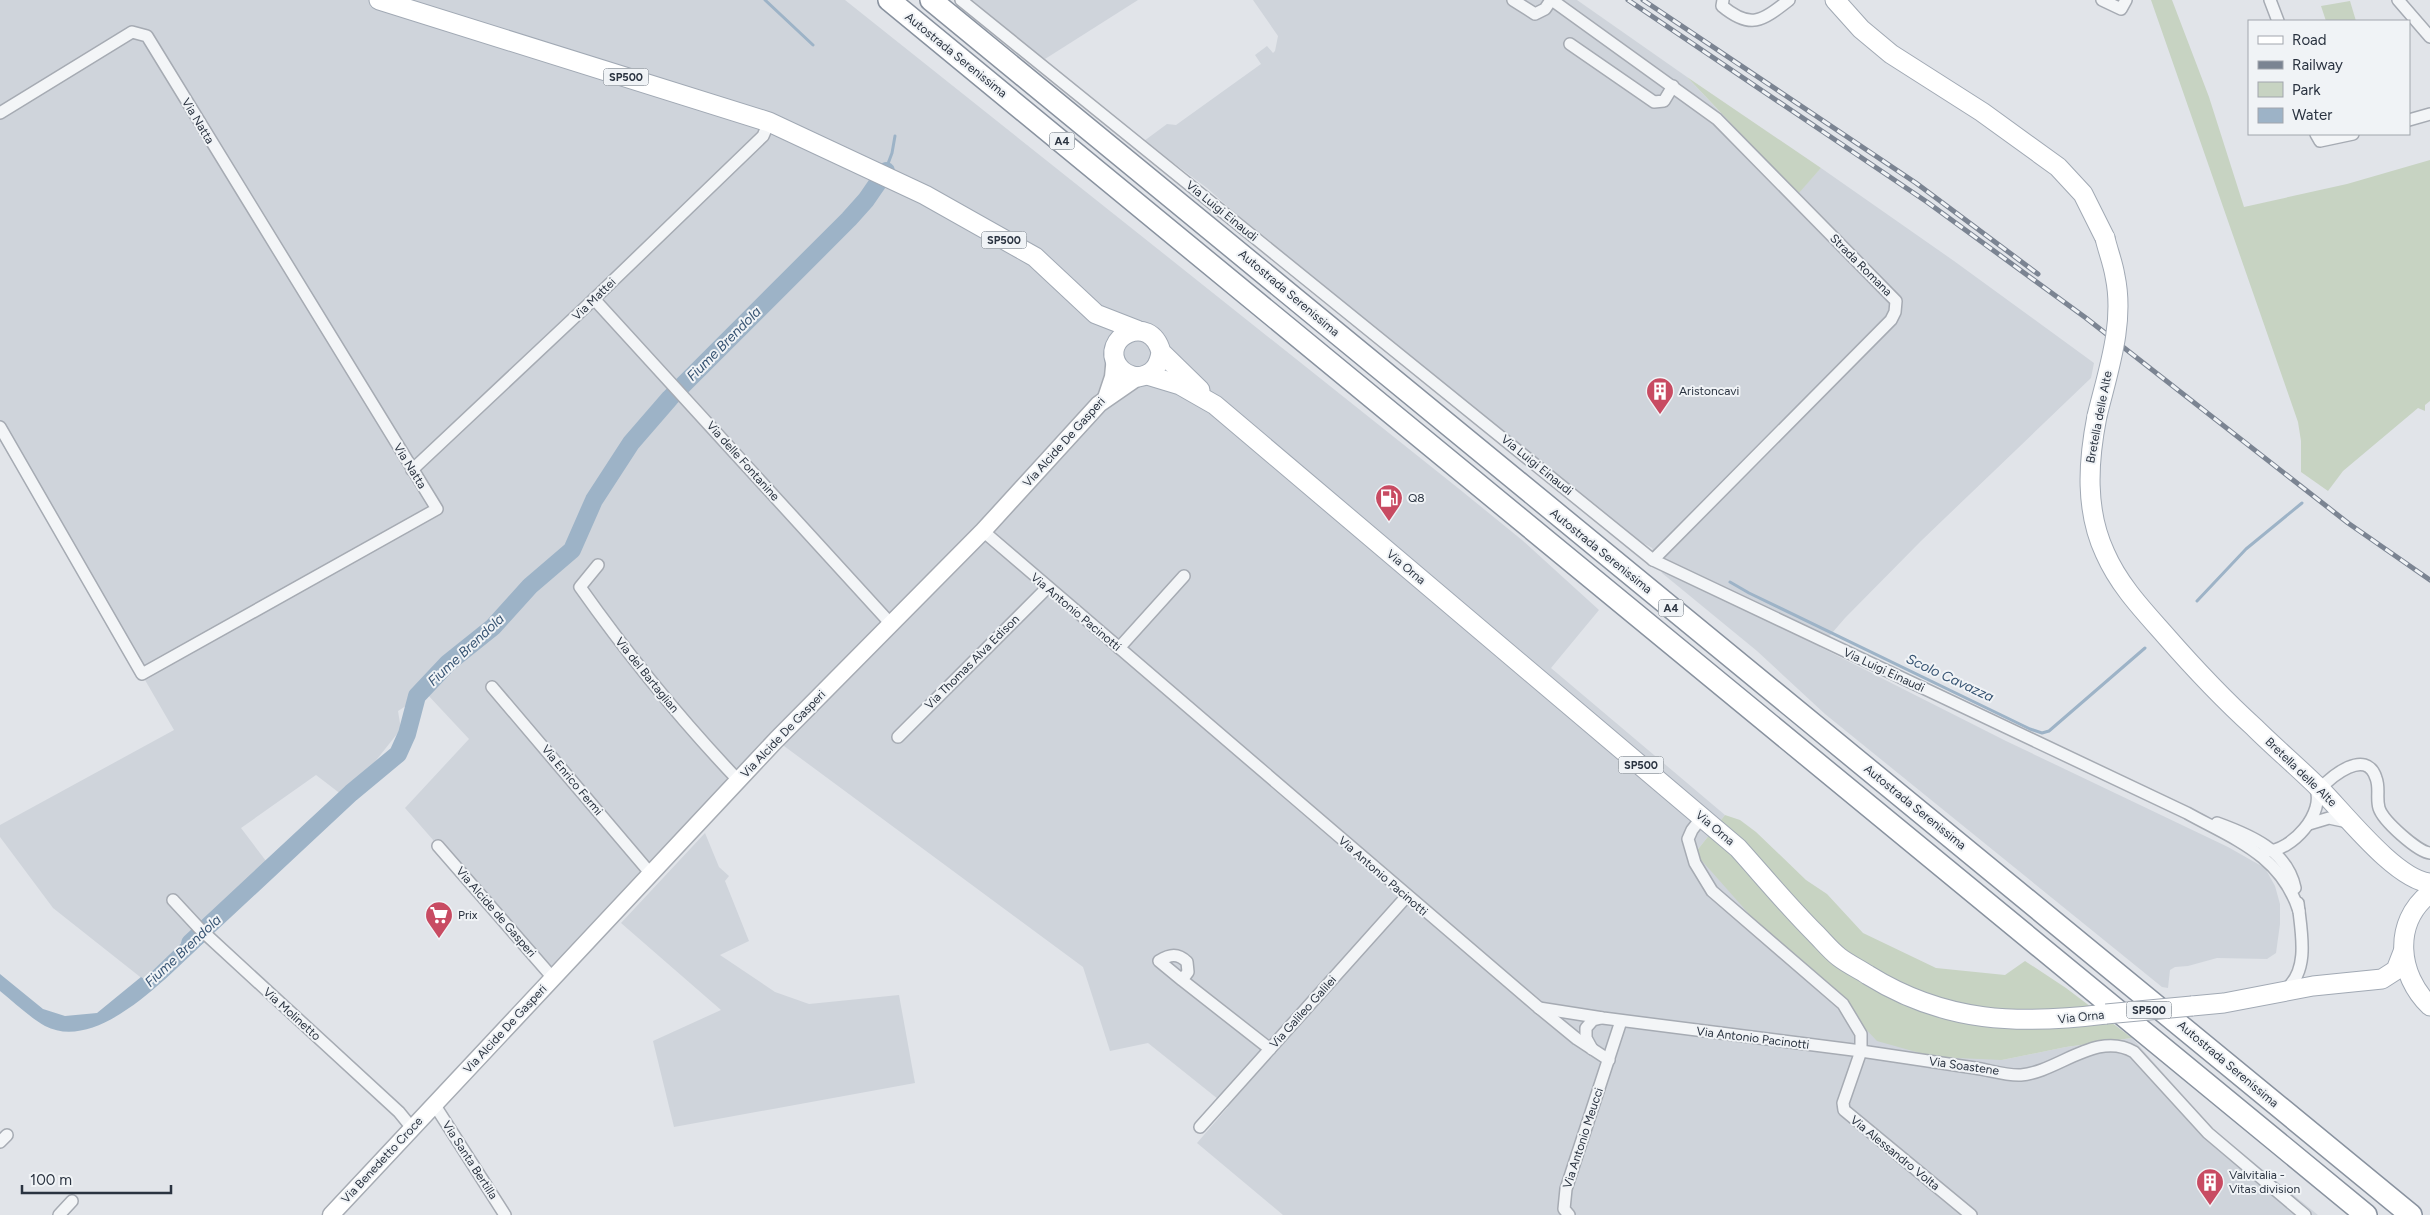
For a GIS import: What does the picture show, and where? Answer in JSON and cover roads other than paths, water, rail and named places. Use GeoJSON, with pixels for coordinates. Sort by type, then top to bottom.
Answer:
{"type":"FeatureCollection","features":[{"type":"Feature","properties":{"kind":"highway","name":"Autostrada Serenissima"},"geometry":{"type":"LineString","coordinates":[[889,0],[2366,1215]]}},
{"type":"Feature","properties":{"kind":"highway","name":"Autostrada Serenissima"},"geometry":{"type":"LineString","coordinates":[[931,0],[2411,1215]]}},
{"type":"Feature","properties":{"kind":"main road","name":"SP500"},"geometry":{"type":"LineString","coordinates":[[379,0],[769,122],[899,183],[1035,257],[1096,314],[1153,336],[1160,352],[1215,405]]}},
{"type":"Feature","properties":{"kind":"main road","name":"Bretella delle Alte"},"geometry":{"type":"LineString","coordinates":[[1835,0],[1861,29],[1891,54],[1982,112],[2058,168],[2084,194],[2105,238],[2116,277],[2117,336],[2089,453],[2088,479],[2097,528],[2114,574],[2129,595],[2203,678],[2314,783],[2392,863],[2411,877],[2430,883]]}},
{"type":"Feature","properties":{"kind":"main road","name":"SP500"},"geometry":{"type":"LineString","coordinates":[[1096,314],[1122,371],[1142,376]]}},
{"type":"Feature","properties":{"kind":"main road"},"geometry":{"type":"LineString","coordinates":[[1114,355],[1121,337],[1137,330]]}},
{"type":"Feature","properties":{"kind":"main road"},"geometry":{"type":"LineString","coordinates":[[1106,398],[1154,369],[1159,361],[1160,352]]}},
{"type":"Feature","properties":{"kind":"main road","name":"Via Alcide De Gasperi"},"geometry":{"type":"LineString","coordinates":[[434,1104],[738,780],[983,531],[1106,398],[1113,377],[1114,355]]}},
{"type":"Feature","properties":{"kind":"main road","name":"Via Orna"},"geometry":{"type":"LineString","coordinates":[[1142,376],[1180,385],[1215,405],[1738,848],[1839,957],[1891,989],[1932,1006],[1979,1017],[2041,1020],[2224,1003],[2330,984],[2374,981],[2401,986],[2425,1002]]}},
{"type":"Feature","properties":{"kind":"main road"},"geometry":{"type":"LineString","coordinates":[[2392,863],[2409,888],[2412,899],[2411,916],[2405,933],[2403,952],[2408,976],[2425,1002]]}},
{"type":"Feature","properties":{"kind":"main road"},"geometry":{"type":"LineString","coordinates":[[2411,916],[2430,893]]}},
{"type":"Feature","properties":{"kind":"main road","name":"Via Orna"},"geometry":{"type":"LineString","coordinates":[[2374,981],[2393,974],[2403,952]]}},
{"type":"Feature","properties":{"kind":"main road","name":"Via Benedetto Croce"},"geometry":{"type":"LineString","coordinates":[[331,1215],[434,1104]]}},
{"type":"Feature","properties":{"kind":"street","name":"Via Luigi Einaudi"},"geometry":{"type":"LineString","coordinates":[[961,0],[1653,560],[2187,813],[2258,853],[2274,866],[2287,884],[2299,911]]}},
{"type":"Feature","properties":{"kind":"street","name":"Strada Romana"},"geometry":{"type":"LineString","coordinates":[[1513,0],[1535,14],[1545,9],[1552,0],[1673,86],[1716,120],[1896,301],[1896,312],[1891,320],[1653,560]]}},
{"type":"Feature","properties":{"kind":"street"},"geometry":{"type":"LineString","coordinates":[[1723,0],[1722,6],[1736,18],[1752,22],[1763,20],[1789,0]]}},
{"type":"Feature","properties":{"kind":"street"},"geometry":{"type":"LineString","coordinates":[[2102,0],[2121,9],[2126,0]]}},
{"type":"Feature","properties":{"kind":"street"},"geometry":{"type":"LineString","coordinates":[[2270,0],[2278,20]]}},
{"type":"Feature","properties":{"kind":"street"},"geometry":{"type":"LineString","coordinates":[[2398,0],[2430,37]]}},
{"type":"Feature","properties":{"kind":"street","name":"Via Natta"},"geometry":{"type":"LineString","coordinates":[[0,113],[132,32],[146,36],[437,509],[142,674],[0,427]]}},
{"type":"Feature","properties":{"kind":"street"},"geometry":{"type":"LineString","coordinates":[[1570,44],[1654,102],[1664,101],[1673,86]]}},
{"type":"Feature","properties":{"kind":"street"},"geometry":{"type":"LineString","coordinates":[[2410,120],[2430,114]]}},
{"type":"Feature","properties":{"kind":"street","name":"Via Mattei"},"geometry":{"type":"LineString","coordinates":[[412,470],[594,300],[763,136],[769,122]]}},
{"type":"Feature","properties":{"kind":"street"},"geometry":{"type":"LineString","coordinates":[[2317,135],[2320,141],[2348,135]]}},
{"type":"Feature","properties":{"kind":"street","name":"Via delle Fontanine"},"geometry":{"type":"LineString","coordinates":[[594,300],[891,624]]}},
{"type":"Feature","properties":{"kind":"street","name":"Via Antonio Pacinotti"},"geometry":{"type":"LineString","coordinates":[[983,531],[1047,588],[1538,1007],[1621,1021],[1861,1052]]}},
{"type":"Feature","properties":{"kind":"street","name":"Via del Bartaglian"},"geometry":{"type":"LineString","coordinates":[[598,566],[580,587],[615,636],[691,730],[738,780]]}},
{"type":"Feature","properties":{"kind":"street"},"geometry":{"type":"LineString","coordinates":[[1119,648],[1184,576]]}},
{"type":"Feature","properties":{"kind":"street","name":"Via Thomas Alva Edison"},"geometry":{"type":"LineString","coordinates":[[898,736],[1047,588]]}},
{"type":"Feature","properties":{"kind":"street","name":"Via Enrico Fermi"},"geometry":{"type":"LineString","coordinates":[[492,687],[651,874]]}},
{"type":"Feature","properties":{"kind":"street"},"geometry":{"type":"LineString","coordinates":[[2314,783],[2346,767],[2358,765],[2367,767],[2377,779],[2380,811],[2417,848],[2430,853]]}},
{"type":"Feature","properties":{"kind":"street","name":"Via Luigi Einaudi"},"geometry":{"type":"LineString","coordinates":[[2208,825],[2226,831],[2259,849],[2272,851],[2295,837],[2308,824],[2317,809],[2319,799],[2314,783]]}},
{"type":"Feature","properties":{"kind":"street","name":"Via Luigi Einaudi"},"geometry":{"type":"LineString","coordinates":[[2187,813],[2255,838],[2281,842],[2295,837]]}},
{"type":"Feature","properties":{"kind":"street"},"geometry":{"type":"LineString","coordinates":[[1702,817],[1688,839],[1695,863],[1712,891],[1843,1004],[1861,1034],[1861,1052]]}},
{"type":"Feature","properties":{"kind":"street"},"geometry":{"type":"LineString","coordinates":[[2308,824],[2322,819],[2336,818],[2360,830]]}},
{"type":"Feature","properties":{"kind":"street","name":"Via Luigi Einaudi"},"geometry":{"type":"LineString","coordinates":[[2289,871],[2288,854],[2295,837]]}},
{"type":"Feature","properties":{"kind":"street","name":"Via Luigi Einaudi"},"geometry":{"type":"LineString","coordinates":[[2255,838],[2272,851],[2289,871],[2294,882],[2299,911],[2301,964]]}},
{"type":"Feature","properties":{"kind":"street","name":"Via Alcide de Gasperi"},"geometry":{"type":"LineString","coordinates":[[438,846],[553,978]]}},
{"type":"Feature","properties":{"kind":"street","name":"Via Galileo Galilei"},"geometry":{"type":"LineString","coordinates":[[1200,1127],[1407,896]]}},
{"type":"Feature","properties":{"kind":"street","name":"Via Molinetto"},"geometry":{"type":"LineString","coordinates":[[173,900],[208,937],[399,1112],[412,1128]]}},
{"type":"Feature","properties":{"kind":"street"},"geometry":{"type":"LineString","coordinates":[[2301,964],[2304,972],[2310,977],[2330,984]]}},
{"type":"Feature","properties":{"kind":"street"},"geometry":{"type":"LineString","coordinates":[[2282,992],[2297,977],[2301,964]]}},
{"type":"Feature","properties":{"kind":"street"},"geometry":{"type":"LineString","coordinates":[[1182,980],[1270,1050]]}},
{"type":"Feature","properties":{"kind":"street"},"geometry":{"type":"LineString","coordinates":[[1538,1007],[1577,1039],[1609,1060]]}},
{"type":"Feature","properties":{"kind":"street"},"geometry":{"type":"LineString","coordinates":[[1592,1049],[1586,1038],[1586,1028],[1593,1020],[1603,1018]]}},
{"type":"Feature","properties":{"kind":"street","name":"Via Antonio Meucci"},"geometry":{"type":"LineString","coordinates":[[1570,1215],[1564,1209],[1566,1190],[1621,1021]]}},
{"type":"Feature","properties":{"kind":"street","name":"Via Soastene"},"geometry":{"type":"LineString","coordinates":[[1861,1052],[2021,1074],[2052,1066],[2090,1049],[2113,1045],[2124,1046],[2134,1052],[2208,1133],[2305,1215]]}},
{"type":"Feature","properties":{"kind":"street","name":"Via Alessandro Volta"},"geometry":{"type":"LineString","coordinates":[[1861,1052],[1843,1103],[1844,1110],[1971,1215]]}},
{"type":"Feature","properties":{"kind":"street","name":"Via Santa Bertilla"},"geometry":{"type":"LineString","coordinates":[[434,1104],[506,1215]]}},
{"type":"Feature","properties":{"kind":"street"},"geometry":{"type":"LineString","coordinates":[[59,1215],[72,1202]]}},
{"type":"Feature","properties":{"kind":"water"},"geometry":{"type":"Polygon","coordinates":[[[196,929],[207,940],[174,971],[133,1006],[110,1020],[88,1029],[66,1032],[45,1026],[27,1014],[0,991],[0,974],[43,1009],[65,1016],[97,1013],[141,977],[144,979],[196,929]]]}},
{"type":"Feature","properties":{"kind":"waterway"},"geometry":{"type":"LineString","coordinates":[[765,0],[813,45]]}},
{"type":"Feature","properties":{"kind":"waterway"},"geometry":{"type":"LineString","coordinates":[[886,169],[892,153],[895,136]]}},
{"type":"Feature","properties":{"kind":"waterway","name":"Fiume Brendola"},"geometry":{"type":"LineString","coordinates":[[190,943],[351,793],[398,754],[407,734],[417,696],[448,663],[493,627],[530,586],[572,550],[594,500],[631,443],[670,398],[849,219],[866,200],[886,171]]}},
{"type":"Feature","properties":{"kind":"waterway","name":"Scolo Cavazza"},"geometry":{"type":"LineString","coordinates":[[2197,601],[2246,549],[2302,503]]}},
{"type":"Feature","properties":{"kind":"waterway","name":"Scolo Cavazza"},"geometry":{"type":"LineString","coordinates":[[1730,582],[1749,593],[2030,729],[2042,733],[2049,731],[2145,648]]}},
{"type":"Feature","properties":{"kind":"railway"},"geometry":{"type":"LineString","coordinates":[[1628,0],[1927,202],[2086,318],[2348,523],[2430,580]]}},
{"type":"Feature","properties":{"kind":"railway"},"geometry":{"type":"LineString","coordinates":[[1643,0],[1916,183],[2038,274]]}},
{"type":"Feature","properties":{"kind":"place","name":"Aristoncavi"},"geometry":{"type":"Point","coordinates":[1660,415]}},
{"type":"Feature","properties":{"kind":"place","name":"Q8"},"geometry":{"type":"Point","coordinates":[1389,522]}},
{"type":"Feature","properties":{"kind":"place","name":"Prix"},"geometry":{"type":"Point","coordinates":[439,939]}},
{"type":"Feature","properties":{"kind":"place","name":"Valvitalia - Vitas division"},"geometry":{"type":"Point","coordinates":[2210,1206]}}]}
